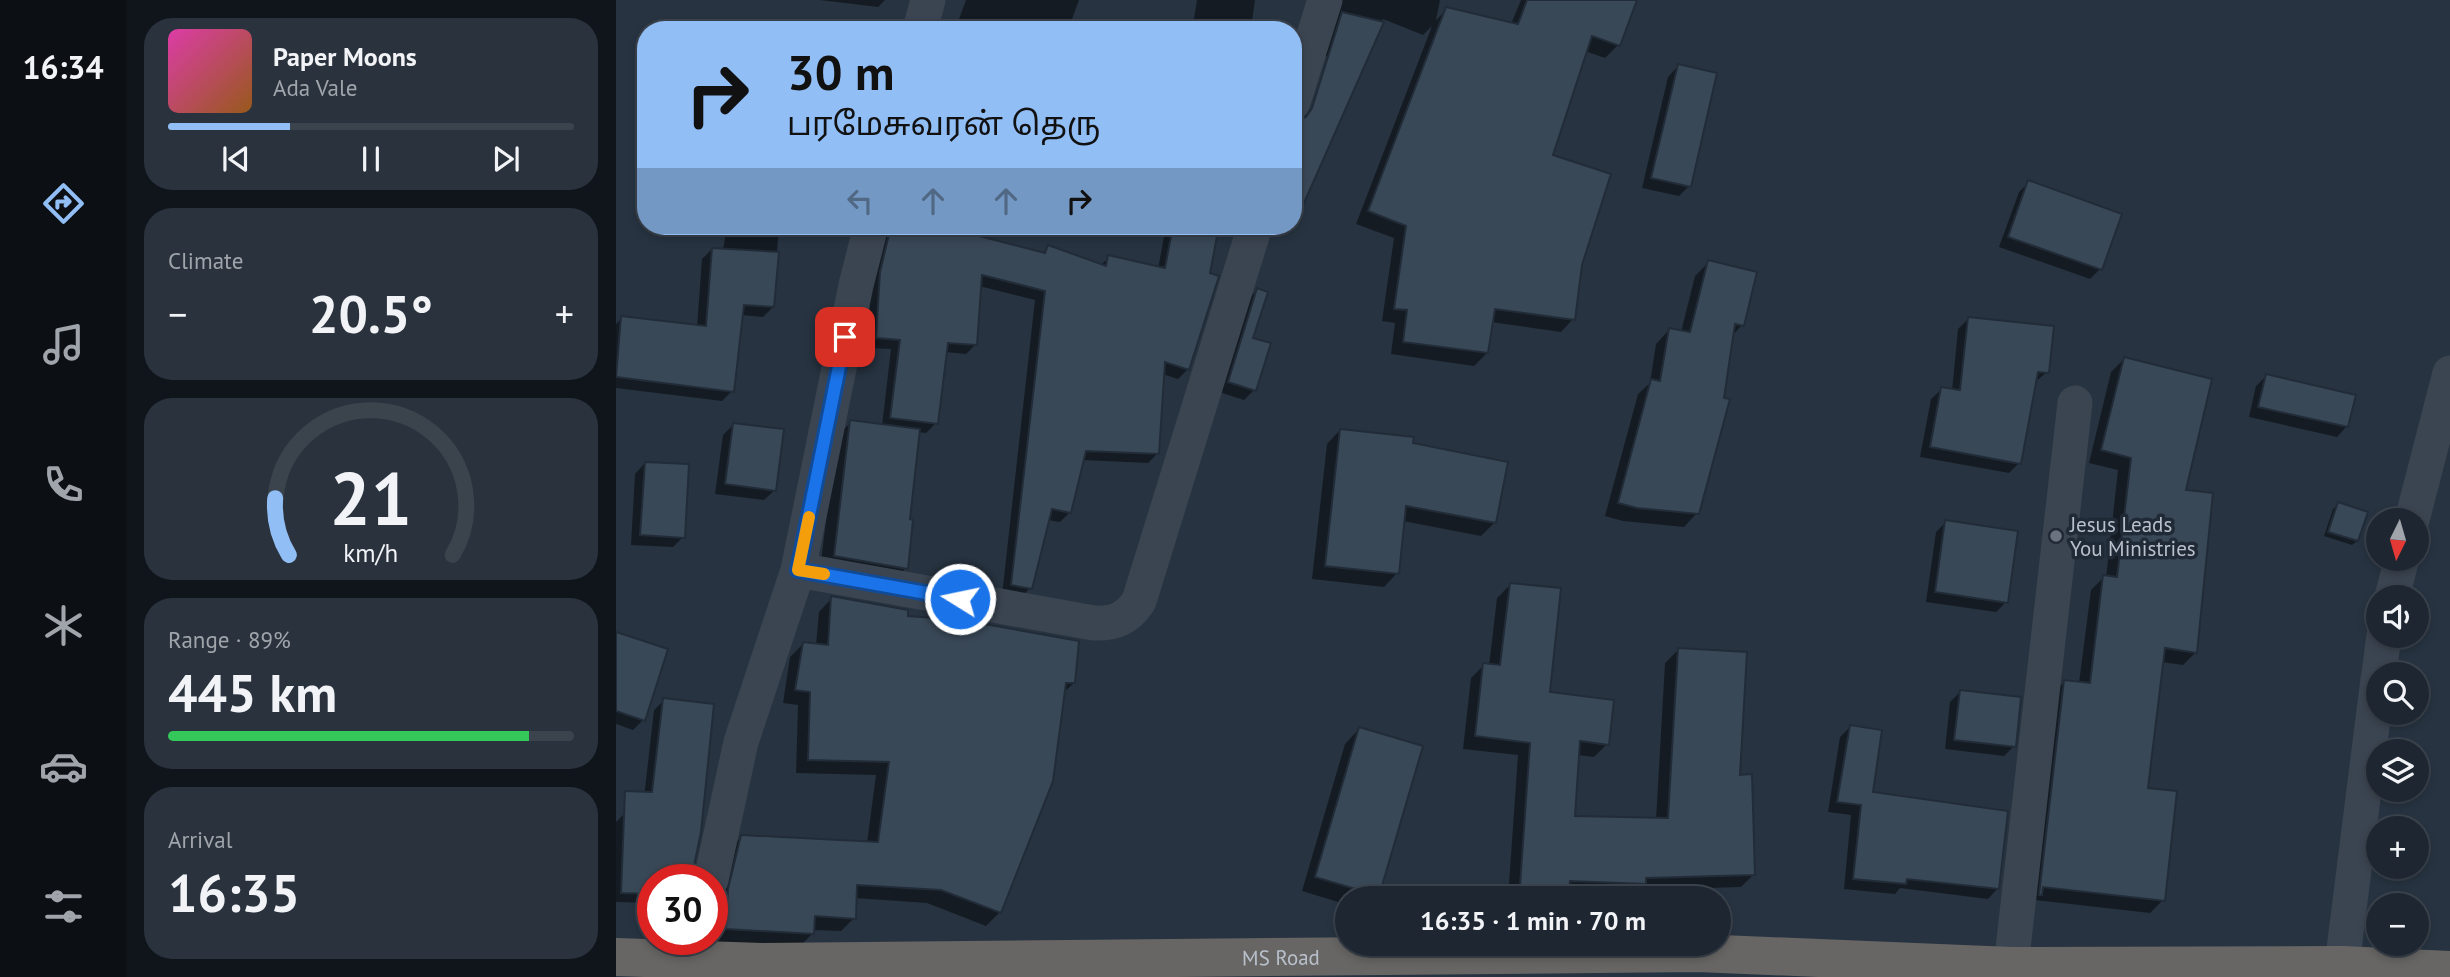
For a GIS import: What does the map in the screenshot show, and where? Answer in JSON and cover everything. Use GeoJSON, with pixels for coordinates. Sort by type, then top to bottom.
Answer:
{"type":"FeatureCollection","features":[{"type":"Feature","properties":{"kind":"highway","name":"MS Road"},"geometry":{"type":"LineString","coordinates":[[726,955],[762,962],[1698,953],[2011,966],[2342,965],[2450,970]]}},
{"type":"Feature","properties":{"kind":"highway","name":"MS Road"},"geometry":{"type":"LineString","coordinates":[[616,957],[637,955]]}},
{"type":"Feature","properties":{"kind":"street"},"geometry":{"type":"LineString","coordinates":[[922,21],[928,0]]}},
{"type":"Feature","properties":{"kind":"street"},"geometry":{"type":"LineString","coordinates":[[1302,73],[1325,0]]}},
{"type":"Feature","properties":{"kind":"street"},"geometry":{"type":"LineString","coordinates":[[715,864],[741,743],[798,570],[856,285],[869,235]]}},
{"type":"Feature","properties":{"kind":"street"},"geometry":{"type":"LineString","coordinates":[[798,570],[1094,623],[1109,624],[1132,612],[1139,601],[1252,235]]}},
{"type":"Feature","properties":{"kind":"street"},"geometry":{"type":"LineString","coordinates":[[2415,508],[2450,373]]}},
{"type":"Feature","properties":{"kind":"street"},"geometry":{"type":"LineString","coordinates":[[2011,966],[2075,403]]}},
{"type":"Feature","properties":{"kind":"street"},"geometry":{"type":"LineString","coordinates":[[2342,965],[2372,725]]}},
{"type":"Feature","properties":{"kind":"building"},"geometry":{"type":"Polygon","coordinates":[[[1527,0],[1637,0],[1620,46],[1592,36],[1553,155],[1611,174],[1582,265],[1575,320],[1495,309],[1488,353],[1403,342],[1407,310],[1394,309],[1406,226],[1368,211],[1446,7],[1518,24],[1527,0]]]}},
{"type":"Feature","properties":{"kind":"building"},"geometry":{"type":"Polygon","coordinates":[[[1342,12],[1384,22],[1302,208],[1302,119],[1312,108],[1342,12]]]}},
{"type":"Feature","properties":{"kind":"building"},"geometry":{"type":"Polygon","coordinates":[[[1678,64],[1717,73],[1691,187],[1651,178],[1678,64]]]}},
{"type":"Feature","properties":{"kind":"building"},"geometry":{"type":"Polygon","coordinates":[[[2028,180],[2122,214],[2102,270],[2008,237],[2028,180]]]}},
{"type":"Feature","properties":{"kind":"building"},"geometry":{"type":"Polygon","coordinates":[[[889,235],[975,235],[1045,253],[1048,245],[1106,266],[1108,255],[1165,268],[1171,235],[1217,235],[1210,273],[1219,276],[1189,370],[1165,362],[1159,454],[1086,451],[1071,513],[1052,509],[1032,589],[1011,585],[1045,291],[982,275],[977,345],[948,343],[938,424],[890,418],[900,340],[876,338],[880,272],[889,235]]]}},
{"type":"Feature","properties":{"kind":"building"},"geometry":{"type":"Polygon","coordinates":[[[712,248],[779,252],[774,307],[744,305],[734,392],[616,377],[621,316],[706,326],[712,248]]]}},
{"type":"Feature","properties":{"kind":"building"},"geometry":{"type":"Polygon","coordinates":[[[1708,260],[1757,272],[1744,326],[1735,324],[1724,398],[1730,399],[1699,514],[1637,508],[1618,503],[1651,379],[1660,381],[1669,328],[1690,332],[1708,260]]]}},
{"type":"Feature","properties":{"kind":"building"},"geometry":{"type":"Polygon","coordinates":[[[1257,288],[1268,292],[1253,338],[1271,343],[1256,391],[1228,382],[1257,288]]]}},
{"type":"Feature","properties":{"kind":"building"},"geometry":{"type":"Polygon","coordinates":[[[1968,317],[2054,326],[2049,373],[2038,372],[2021,464],[1930,447],[1941,387],[1960,390],[1968,317]]]}},
{"type":"Feature","properties":{"kind":"building"},"geometry":{"type":"Polygon","coordinates":[[[2124,357],[2212,379],[2186,490],[2213,493],[2197,653],[2165,648],[2148,788],[2177,791],[2165,901],[2043,887],[2042,895],[2039,895],[2064,680],[2090,683],[2103,575],[2117,577],[2131,458],[2101,450],[2124,357]]]}},
{"type":"Feature","properties":{"kind":"building"},"geometry":{"type":"Polygon","coordinates":[[[2266,374],[2356,395],[2348,427],[2258,407],[2266,374]]]}},
{"type":"Feature","properties":{"kind":"building"},"geometry":{"type":"Polygon","coordinates":[[[850,420],[920,429],[910,519],[913,520],[908,569],[834,556],[850,420]]]}},
{"type":"Feature","properties":{"kind":"building"},"geometry":{"type":"Polygon","coordinates":[[[733,423],[784,429],[776,491],[725,484],[733,423]]]}},
{"type":"Feature","properties":{"kind":"building"},"geometry":{"type":"Polygon","coordinates":[[[1340,429],[1414,437],[1413,443],[1508,462],[1496,523],[1406,506],[1399,574],[1325,566],[1340,429]]]}},
{"type":"Feature","properties":{"kind":"building"},"geometry":{"type":"Polygon","coordinates":[[[645,462],[689,464],[685,538],[640,535],[645,462]]]}},
{"type":"Feature","properties":{"kind":"building"},"geometry":{"type":"Polygon","coordinates":[[[2338,502],[2366,511],[2358,541],[2328,532],[2338,502]]]}},
{"type":"Feature","properties":{"kind":"building"},"geometry":{"type":"Polygon","coordinates":[[[1945,520],[2018,531],[2008,603],[1935,592],[1945,520]]]}},
{"type":"Feature","properties":{"kind":"building"},"geometry":{"type":"Polygon","coordinates":[[[1510,583],[1561,588],[1550,692],[1614,700],[1609,745],[1580,741],[1575,816],[1668,818],[1678,648],[1747,652],[1740,775],[1752,774],[1755,875],[1646,878],[1646,884],[1570,881],[1569,886],[1520,886],[1530,743],[1475,736],[1483,663],[1500,665],[1510,583]]]}},
{"type":"Feature","properties":{"kind":"building"},"geometry":{"type":"Polygon","coordinates":[[[831,596],[908,610],[908,616],[962,620],[1079,641],[1075,683],[1066,683],[1053,781],[1001,913],[941,890],[857,885],[856,919],[815,916],[814,934],[728,929],[728,889],[741,835],[878,842],[889,762],[808,760],[810,692],[795,690],[803,642],[828,645],[831,596]]]}},
{"type":"Feature","properties":{"kind":"building"},"geometry":{"type":"Polygon","coordinates":[[[616,632],[668,649],[645,721],[616,711],[616,632]]]}},
{"type":"Feature","properties":{"kind":"building"},"geometry":{"type":"Polygon","coordinates":[[[1960,690],[2021,697],[2016,747],[1954,740],[1960,690]]]}},
{"type":"Feature","properties":{"kind":"building"},"geometry":{"type":"Polygon","coordinates":[[[663,698],[714,704],[701,832],[694,864],[637,864],[637,894],[621,893],[625,791],[652,792],[663,698]]]}},
{"type":"Feature","properties":{"kind":"building"},"geometry":{"type":"Polygon","coordinates":[[[1850,725],[1882,730],[1873,792],[2008,811],[1999,889],[1907,879],[1906,884],[1853,879],[1861,805],[1837,802],[1850,725]]]}},
{"type":"Feature","properties":{"kind":"building"},"geometry":{"type":"Polygon","coordinates":[[[1359,727],[1423,746],[1382,886],[1345,886],[1315,877],[1359,727]]]}},
{"type":"Feature","properties":{"kind":"slow traffic"},"geometry":{"type":"LineString","coordinates":[[809,517],[798,570],[824,574]]}},
{"type":"Feature","properties":{"kind":"place","name":"Jesus Leads You Ministries"},"geometry":{"type":"Point","coordinates":[2056,536]}},
{"type":"Feature","properties":{"kind":"route"},"geometry":{"type":"LineString","coordinates":[[845,337],[798,570],[960,599]]}}]}
